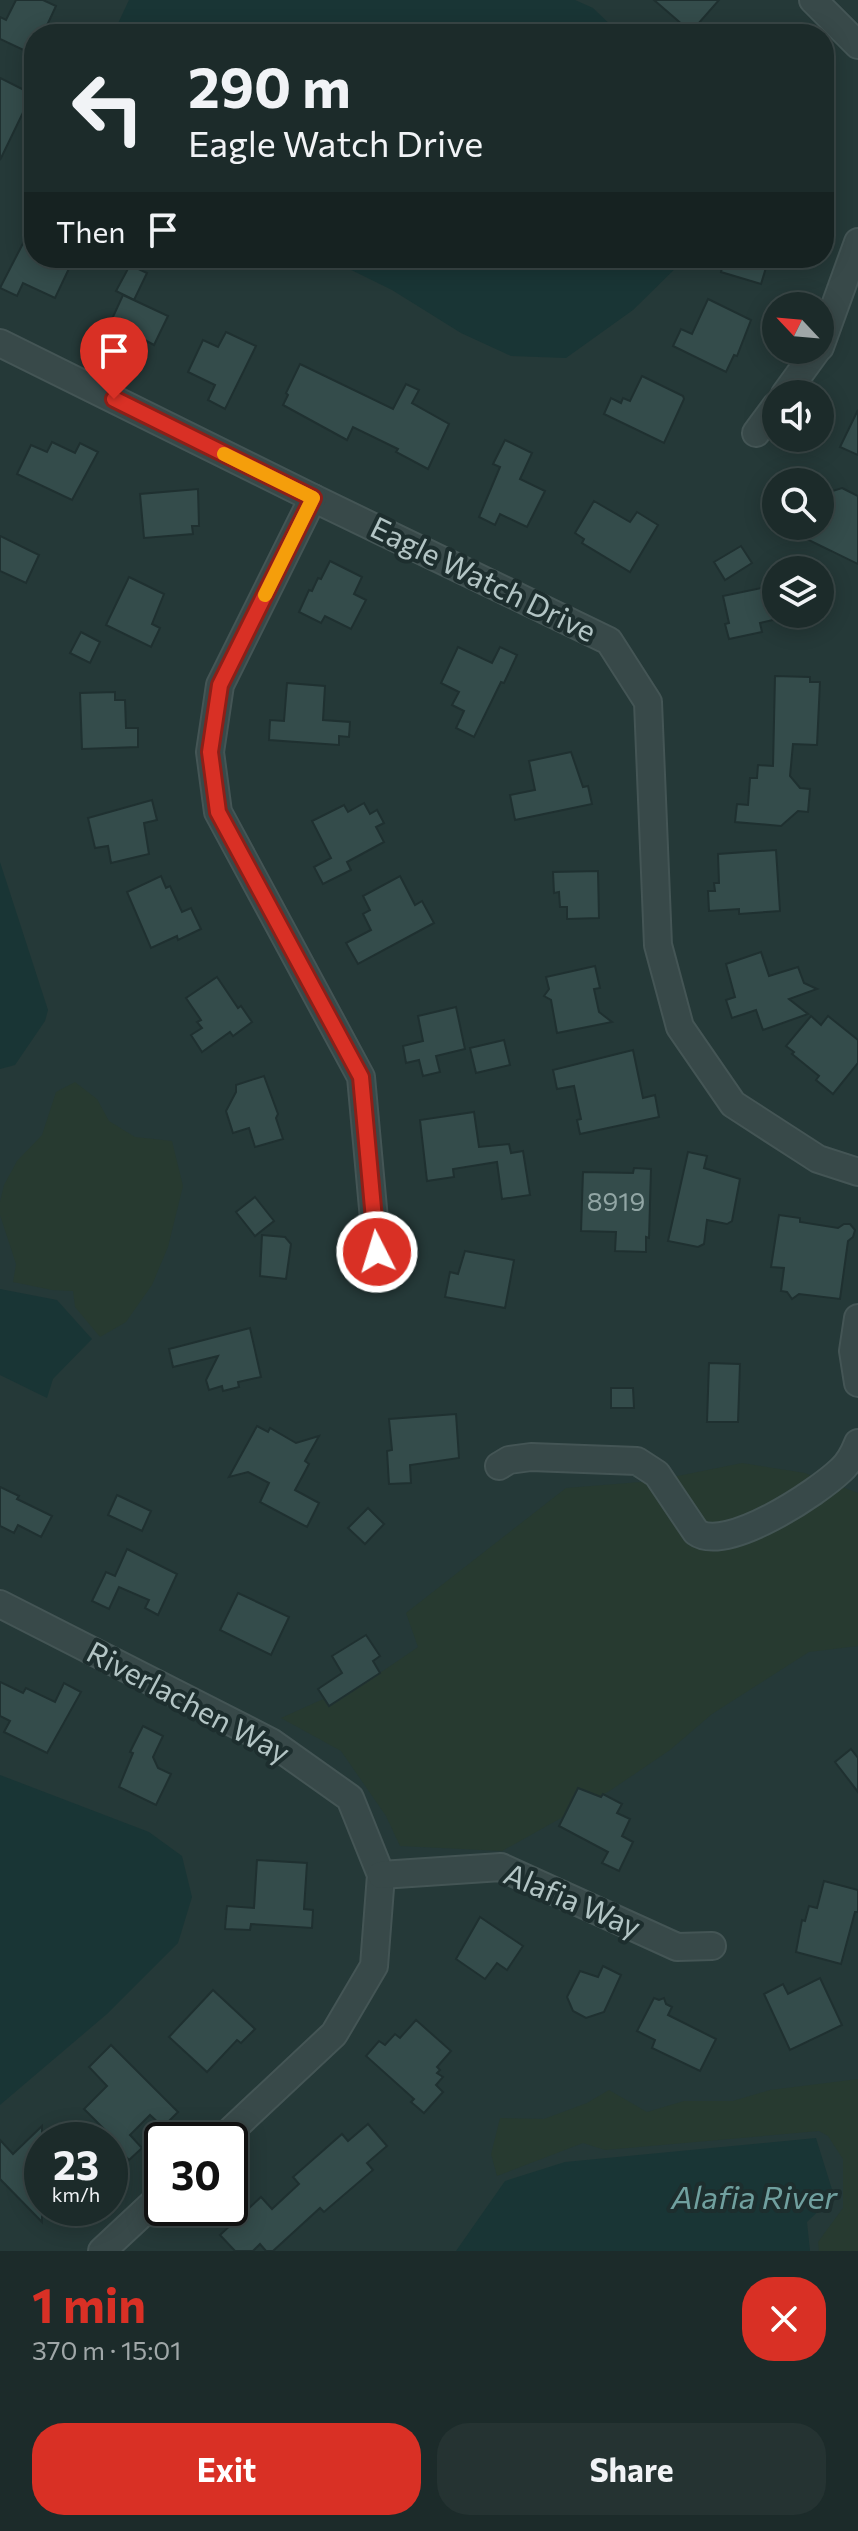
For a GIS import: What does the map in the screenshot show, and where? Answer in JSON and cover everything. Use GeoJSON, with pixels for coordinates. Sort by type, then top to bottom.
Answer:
{"type":"FeatureCollection","features":[{"type":"Feature","properties":{"kind":"street"},"geometry":{"type":"LineString","coordinates":[[813,0],[858,45]]}},
{"type":"Feature","properties":{"kind":"street"},"geometry":{"type":"LineString","coordinates":[[834,307],[858,242]]}},
{"type":"Feature","properties":{"kind":"street","name":"Eagle Watch Drive"},"geometry":{"type":"LineString","coordinates":[[0,343],[609,641],[648,702],[658,945],[680,1027],[733,1104],[818,1159],[858,1172]]}},
{"type":"Feature","properties":{"kind":"street"},"geometry":{"type":"LineString","coordinates":[[756,433],[762,425]]}},
{"type":"Feature","properties":{"kind":"street"},"geometry":{"type":"LineString","coordinates":[[313,498],[220,685],[210,752],[218,812],[361,1077],[377,1252]]}},
{"type":"Feature","properties":{"kind":"street"},"geometry":{"type":"LineString","coordinates":[[858,1318],[853,1351],[858,1383]]}},
{"type":"Feature","properties":{"kind":"street"},"geometry":{"type":"LineString","coordinates":[[499,1466],[509,1460],[531,1457],[637,1461],[657,1474],[696,1532],[703,1537],[720,1536],[754,1526],[786,1509],[842,1470],[858,1443]]}},
{"type":"Feature","properties":{"kind":"street","name":"Riverlachen Way"},"geometry":{"type":"LineString","coordinates":[[0,1604],[271,1742],[350,1798],[381,1875],[374,1966],[334,2034],[240,2122]]}},
{"type":"Feature","properties":{"kind":"street","name":"Alafia Way"},"geometry":{"type":"LineString","coordinates":[[381,1875],[501,1867],[677,1947],[712,1946]]}},
{"type":"Feature","properties":{"kind":"street"},"geometry":{"type":"LineString","coordinates":[[102,2251],[144,2212]]}},
{"type":"Feature","properties":{"kind":"green space"},"geometry":{"type":"Polygon","coordinates":[[[75,1082],[97,1099],[109,1121],[135,1137],[172,1141],[183,1186],[168,1247],[152,1285],[126,1322],[100,1337],[75,1307],[73,1291],[13,1282],[16,1264],[0,1215],[4,1185],[17,1161],[42,1135],[56,1092],[75,1082]]]}},
{"type":"Feature","properties":{"kind":"green space"},"geometry":{"type":"Polygon","coordinates":[[[742,1463],[805,1473],[858,1493],[858,1646],[809,1652],[712,1714],[670,1750],[611,1790],[502,1851],[400,1846],[386,1816],[341,1751],[281,1718],[377,1675],[418,1647],[406,1613],[566,1488],[653,1481],[742,1463]]]}},
{"type":"Feature","properties":{"kind":"green space"},"geometry":{"type":"Polygon","coordinates":[[[858,2079],[858,2251],[819,2251],[818,2242],[843,2208],[843,2159],[828,2136],[819,2131],[605,2150],[583,2143],[497,2176],[491,2154],[500,2118],[544,2119],[587,2103],[609,2090],[647,2112],[684,2101],[733,2101],[770,2090],[858,2079]]]}},
{"type":"Feature","properties":{"kind":"water"},"geometry":{"type":"Polygon","coordinates":[[[129,0],[575,0],[593,8],[610,24],[118,24],[129,0]]]}},
{"type":"Feature","properties":{"kind":"water"},"geometry":{"type":"Polygon","coordinates":[[[347,268],[676,268],[633,310],[566,358],[511,356],[461,333],[392,290],[347,268]]]}},
{"type":"Feature","properties":{"kind":"water"},"geometry":{"type":"Polygon","coordinates":[[[0,862],[48,1010],[45,1021],[15,1065],[0,1069],[0,862]]]}},
{"type":"Feature","properties":{"kind":"water"},"geometry":{"type":"Polygon","coordinates":[[[0,1289],[57,1300],[92,1339],[53,1379],[47,1398],[0,1375],[0,1289]]]}},
{"type":"Feature","properties":{"kind":"water"},"geometry":{"type":"Polygon","coordinates":[[[0,1775],[149,1832],[182,1856],[192,1897],[178,1943],[107,2014],[0,2105],[0,1775]]]}},
{"type":"Feature","properties":{"kind":"water","name":"Alafia River"},"geometry":{"type":"Polygon","coordinates":[[[816,2138],[834,2196],[807,2222],[810,2251],[456,2251],[505,2181],[565,2162],[816,2138]]]}},
{"type":"Feature","properties":{"kind":"building"},"geometry":{"type":"Polygon","coordinates":[[[16,0],[43,0],[56,6],[48,24],[24,24],[24,50],[0,39],[0,17],[6,20],[16,0]]]}},
{"type":"Feature","properties":{"kind":"building"},"geometry":{"type":"Polygon","coordinates":[[[654,0],[719,0],[698,24],[682,24],[654,0]]]}},
{"type":"Feature","properties":{"kind":"building"},"geometry":{"type":"Polygon","coordinates":[[[0,78],[24,90],[24,110],[0,160],[0,78]]]}},
{"type":"Feature","properties":{"kind":"building"},"geometry":{"type":"Polygon","coordinates":[[[24,241],[24,268],[69,268],[55,298],[23,283],[17,296],[0,288],[24,241]]]}},
{"type":"Feature","properties":{"kind":"building"},"geometry":{"type":"Polygon","coordinates":[[[128,268],[147,273],[134,300],[116,291],[128,268]]]}},
{"type":"Feature","properties":{"kind":"building"},"geometry":{"type":"Polygon","coordinates":[[[722,268],[766,268],[761,284],[721,272],[722,268]]]}},
{"type":"Feature","properties":{"kind":"building"},"geometry":{"type":"Polygon","coordinates":[[[123,295],[168,316],[154,345],[143,339],[140,348],[106,332],[123,295]]]}},
{"type":"Feature","properties":{"kind":"building"},"geometry":{"type":"Polygon","coordinates":[[[708,299],[751,320],[737,356],[734,355],[726,372],[673,346],[681,329],[692,334],[708,299]]]}},
{"type":"Feature","properties":{"kind":"building"},"geometry":{"type":"Polygon","coordinates":[[[226,332],[256,346],[225,409],[208,400],[215,385],[188,372],[203,340],[218,347],[226,332]]]}},
{"type":"Feature","properties":{"kind":"building"},"geometry":{"type":"Polygon","coordinates":[[[300,364],[393,409],[406,384],[419,390],[412,403],[449,424],[428,469],[396,452],[398,449],[353,427],[347,440],[283,405],[300,364]]]}},
{"type":"Feature","properties":{"kind":"building"},"geometry":{"type":"Polygon","coordinates":[[[642,376],[684,399],[664,443],[604,414],[611,398],[621,403],[623,398],[630,401],[642,376]]]}},
{"type":"Feature","properties":{"kind":"building"},"geometry":{"type":"Polygon","coordinates":[[[858,410],[858,455],[840,447],[858,410]]]}},
{"type":"Feature","properties":{"kind":"building"},"geometry":{"type":"Polygon","coordinates":[[[505,440],[532,453],[520,479],[545,491],[527,527],[500,514],[495,525],[479,517],[500,467],[493,464],[505,440]]]}},
{"type":"Feature","properties":{"kind":"building"},"geometry":{"type":"Polygon","coordinates":[[[52,442],[75,453],[80,443],[98,452],[72,500],[17,474],[31,445],[47,452],[52,442]]]}},
{"type":"Feature","properties":{"kind":"building"},"geometry":{"type":"Polygon","coordinates":[[[842,488],[858,496],[858,564],[809,540],[834,540],[834,490],[842,488]]]}},
{"type":"Feature","properties":{"kind":"building"},"geometry":{"type":"Polygon","coordinates":[[[198,489],[199,526],[192,526],[193,534],[144,538],[140,494],[198,489]]]}},
{"type":"Feature","properties":{"kind":"building"},"geometry":{"type":"Polygon","coordinates":[[[594,501],[630,522],[637,512],[658,525],[630,572],[582,543],[584,539],[575,533],[594,501]]]}},
{"type":"Feature","properties":{"kind":"building"},"geometry":{"type":"Polygon","coordinates":[[[0,536],[39,555],[26,583],[0,571],[0,536]]]}},
{"type":"Feature","properties":{"kind":"building"},"geometry":{"type":"Polygon","coordinates":[[[741,546],[752,563],[725,580],[714,562],[741,546]]]}},
{"type":"Feature","properties":{"kind":"building"},"geometry":{"type":"Polygon","coordinates":[[[330,561],[362,577],[354,594],[366,600],[351,629],[325,616],[321,623],[299,612],[309,590],[312,591],[318,578],[321,579],[330,561]]]}},
{"type":"Feature","properties":{"kind":"building"},"geometry":{"type":"Polygon","coordinates":[[[129,577],[164,594],[152,624],[160,628],[151,647],[106,625],[129,577]]]}},
{"type":"Feature","properties":{"kind":"building"},"geometry":{"type":"Polygon","coordinates":[[[762,588],[762,632],[729,639],[723,596],[762,588]]]}},
{"type":"Feature","properties":{"kind":"building"},"geometry":{"type":"Polygon","coordinates":[[[81,632],[100,642],[90,663],[70,653],[81,632]]]}},
{"type":"Feature","properties":{"kind":"building"},"geometry":{"type":"Polygon","coordinates":[[[458,647],[492,663],[500,647],[517,655],[474,737],[456,728],[464,711],[452,705],[459,692],[441,683],[458,647]]]}},
{"type":"Feature","properties":{"kind":"building"},"geometry":{"type":"Polygon","coordinates":[[[775,676],[810,677],[810,682],[820,682],[817,745],[793,744],[790,776],[800,788],[810,789],[808,812],[798,811],[781,826],[735,822],[737,804],[748,805],[750,778],[757,778],[758,765],[773,766],[775,676]]]}},
{"type":"Feature","properties":{"kind":"building"},"geometry":{"type":"Polygon","coordinates":[[[287,683],[325,686],[323,720],[350,722],[349,737],[339,736],[339,745],[269,740],[270,720],[284,721],[287,683]]]}},
{"type":"Feature","properties":{"kind":"building"},"geometry":{"type":"Polygon","coordinates":[[[115,692],[115,700],[125,700],[126,728],[138,728],[138,747],[82,749],[80,693],[115,692]]]}},
{"type":"Feature","properties":{"kind":"building"},"geometry":{"type":"Polygon","coordinates":[[[571,752],[583,787],[588,786],[592,804],[515,820],[510,795],[535,790],[529,761],[571,752]]]}},
{"type":"Feature","properties":{"kind":"building"},"geometry":{"type":"Polygon","coordinates":[[[152,800],[157,820],[144,823],[149,854],[111,863],[108,846],[95,848],[88,818],[152,800]]]}},
{"type":"Feature","properties":{"kind":"building"},"geometry":{"type":"Polygon","coordinates":[[[364,803],[370,814],[377,810],[384,823],[376,827],[384,842],[347,862],[351,870],[323,884],[314,867],[331,858],[312,821],[344,805],[348,812],[364,803]]]}},
{"type":"Feature","properties":{"kind":"building"},"geometry":{"type":"Polygon","coordinates":[[[776,850],[780,911],[739,914],[739,909],[709,911],[708,891],[715,891],[714,883],[719,883],[718,854],[776,850]]]}},
{"type":"Feature","properties":{"kind":"building"},"geometry":{"type":"Polygon","coordinates":[[[598,871],[599,918],[567,919],[567,907],[560,907],[559,892],[554,893],[553,872],[598,871]]]}},
{"type":"Feature","properties":{"kind":"building"},"geometry":{"type":"Polygon","coordinates":[[[161,876],[166,888],[170,886],[182,912],[191,908],[201,929],[151,948],[127,892],[161,876]]]}},
{"type":"Feature","properties":{"kind":"building"},"geometry":{"type":"Polygon","coordinates":[[[400,876],[415,905],[422,901],[434,923],[358,964],[346,943],[371,930],[363,914],[370,910],[363,896],[400,876]]]}},
{"type":"Feature","properties":{"kind":"building"},"geometry":{"type":"Polygon","coordinates":[[[761,952],[769,976],[798,967],[804,983],[817,989],[789,999],[808,1014],[763,1030],[756,1010],[732,1018],[726,1000],[735,997],[726,964],[761,952]]]}},
{"type":"Feature","properties":{"kind":"building"},"geometry":{"type":"Polygon","coordinates":[[[595,966],[600,988],[594,989],[599,1012],[612,1022],[557,1033],[551,1000],[544,996],[549,989],[546,977],[595,966]]]}},
{"type":"Feature","properties":{"kind":"building"},"geometry":{"type":"Polygon","coordinates":[[[217,977],[238,1008],[241,1006],[252,1022],[233,1036],[230,1032],[202,1052],[191,1035],[202,1028],[197,1022],[201,1020],[186,998],[217,977]]]}},
{"type":"Feature","properties":{"kind":"building"},"geometry":{"type":"Polygon","coordinates":[[[456,1007],[465,1049],[436,1056],[440,1072],[423,1076],[419,1060],[406,1063],[403,1046],[423,1041],[418,1016],[456,1007]]]}},
{"type":"Feature","properties":{"kind":"building"},"geometry":{"type":"Polygon","coordinates":[[[811,1016],[821,1025],[828,1016],[858,1040],[858,1063],[833,1094],[816,1080],[819,1076],[786,1046],[811,1016]]]}},
{"type":"Feature","properties":{"kind":"building"},"geometry":{"type":"Polygon","coordinates":[[[504,1040],[510,1065],[476,1073],[470,1048],[504,1040]]]}},
{"type":"Feature","properties":{"kind":"building"},"geometry":{"type":"Polygon","coordinates":[[[633,1050],[643,1098],[655,1095],[659,1117],[580,1134],[577,1120],[581,1119],[574,1086],[557,1089],[553,1070],[633,1050]]]}},
{"type":"Feature","properties":{"kind":"building"},"geometry":{"type":"Polygon","coordinates":[[[264,1076],[278,1114],[276,1118],[283,1139],[255,1147],[249,1128],[233,1133],[226,1111],[236,1092],[236,1085],[264,1076]]]}},
{"type":"Feature","properties":{"kind":"building"},"geometry":{"type":"Polygon","coordinates":[[[474,1112],[479,1147],[509,1144],[511,1153],[523,1151],[530,1195],[502,1199],[497,1162],[453,1169],[454,1177],[427,1181],[420,1120],[474,1112]]]}},
{"type":"Feature","properties":{"kind":"building"},"geometry":{"type":"Polygon","coordinates":[[[688,1152],[707,1156],[704,1168],[740,1179],[732,1221],[727,1224],[707,1220],[704,1244],[698,1247],[668,1241],[688,1152]]]}},
{"type":"Feature","properties":{"kind":"building"},"geometry":{"type":"Polygon","coordinates":[[[634,1168],[651,1169],[646,1252],[615,1251],[616,1232],[581,1231],[583,1172],[633,1173],[634,1168]]]}},
{"type":"Feature","properties":{"kind":"building"},"geometry":{"type":"Polygon","coordinates":[[[255,1197],[274,1221],[255,1236],[236,1212],[255,1197]]]}},
{"type":"Feature","properties":{"kind":"building"},"geometry":{"type":"Polygon","coordinates":[[[779,1215],[838,1228],[850,1224],[855,1230],[848,1241],[840,1299],[799,1294],[792,1299],[787,1292],[781,1291],[784,1268],[771,1267],[779,1215]]]}},
{"type":"Feature","properties":{"kind":"building"},"geometry":{"type":"Polygon","coordinates":[[[262,1235],[285,1237],[291,1244],[286,1279],[260,1276],[262,1235]]]}},
{"type":"Feature","properties":{"kind":"building"},"geometry":{"type":"Polygon","coordinates":[[[465,1251],[514,1260],[505,1308],[445,1297],[450,1272],[458,1274],[465,1251]]]}},
{"type":"Feature","properties":{"kind":"building"},"geometry":{"type":"Polygon","coordinates":[[[250,1328],[261,1377],[238,1382],[239,1387],[223,1391],[222,1386],[209,1390],[206,1380],[218,1356],[173,1367],[169,1349],[250,1328]]]}},
{"type":"Feature","properties":{"kind":"building"},"geometry":{"type":"Polygon","coordinates":[[[709,1363],[740,1364],[738,1422],[707,1422],[709,1363]]]}},
{"type":"Feature","properties":{"kind":"building"},"geometry":{"type":"Polygon","coordinates":[[[611,1388],[633,1388],[634,1408],[611,1408],[611,1388]]]}},
{"type":"Feature","properties":{"kind":"building"},"geometry":{"type":"Polygon","coordinates":[[[456,1414],[459,1458],[410,1465],[411,1483],[389,1484],[387,1451],[392,1450],[389,1419],[456,1414]]]}},
{"type":"Feature","properties":{"kind":"building"},"geometry":{"type":"Polygon","coordinates":[[[257,1426],[268,1432],[270,1428],[296,1443],[319,1436],[305,1461],[309,1464],[295,1490],[319,1503],[307,1527],[260,1502],[269,1483],[248,1472],[229,1477],[257,1426]]]}},
{"type":"Feature","properties":{"kind":"building"},"geometry":{"type":"Polygon","coordinates":[[[0,1487],[52,1516],[41,1537],[18,1525],[14,1533],[0,1526],[0,1487]]]}},
{"type":"Feature","properties":{"kind":"building"},"geometry":{"type":"Polygon","coordinates":[[[117,1495],[151,1511],[142,1531],[108,1515],[117,1495]]]}},
{"type":"Feature","properties":{"kind":"building"},"geometry":{"type":"Polygon","coordinates":[[[368,1508],[384,1524],[365,1544],[348,1528],[368,1508]]]}},
{"type":"Feature","properties":{"kind":"building"},"geometry":{"type":"Polygon","coordinates":[[[127,1549],[177,1574],[158,1615],[145,1608],[149,1600],[119,1587],[109,1609],[92,1601],[106,1572],[115,1576],[127,1549]]]}},
{"type":"Feature","properties":{"kind":"building"},"geometry":{"type":"Polygon","coordinates":[[[238,1593],[289,1617],[271,1655],[220,1630],[238,1593]]]}},
{"type":"Feature","properties":{"kind":"building"},"geometry":{"type":"Polygon","coordinates":[[[366,1635],[380,1656],[373,1661],[380,1673],[329,1706],[318,1689],[342,1673],[332,1656],[366,1635]]]}},
{"type":"Feature","properties":{"kind":"building"},"geometry":{"type":"Polygon","coordinates":[[[0,1682],[23,1693],[26,1688],[55,1702],[64,1683],[81,1692],[47,1753],[4,1732],[10,1721],[0,1716],[0,1682]]]}},
{"type":"Feature","properties":{"kind":"building"},"geometry":{"type":"Polygon","coordinates":[[[143,1726],[163,1736],[153,1757],[158,1768],[171,1774],[156,1805],[119,1787],[133,1753],[130,1752],[143,1726]]]}},
{"type":"Feature","properties":{"kind":"building"},"geometry":{"type":"Polygon","coordinates":[[[851,1749],[858,1758],[858,1792],[835,1762],[851,1749]]]}},
{"type":"Feature","properties":{"kind":"building"},"geometry":{"type":"Polygon","coordinates":[[[578,1788],[601,1797],[603,1794],[622,1804],[617,1813],[630,1819],[622,1836],[633,1842],[619,1871],[602,1863],[608,1852],[559,1826],[578,1788]]]}},
{"type":"Feature","properties":{"kind":"building"},"geometry":{"type":"Polygon","coordinates":[[[257,1860],[307,1863],[304,1909],[313,1910],[312,1928],[251,1924],[250,1930],[225,1929],[227,1906],[254,1908],[257,1860]]]}},
{"type":"Feature","properties":{"kind":"building"},"geometry":{"type":"Polygon","coordinates":[[[824,1881],[858,1890],[858,1912],[855,1912],[841,1964],[796,1952],[802,1920],[805,1921],[809,1906],[817,1908],[824,1881]]]}},
{"type":"Feature","properties":{"kind":"building"},"geometry":{"type":"Polygon","coordinates":[[[480,1917],[523,1946],[507,1970],[497,1963],[485,1979],[456,1959],[480,1917]]]}},
{"type":"Feature","properties":{"kind":"building"},"geometry":{"type":"Polygon","coordinates":[[[603,1966],[621,1975],[604,2012],[586,2018],[573,2011],[567,1997],[580,1971],[598,1977],[603,1966]]]}},
{"type":"Feature","properties":{"kind":"building"},"geometry":{"type":"Polygon","coordinates":[[[820,1978],[842,2025],[790,2050],[764,1994],[783,1984],[788,1994],[820,1978]]]}},
{"type":"Feature","properties":{"kind":"building"},"geometry":{"type":"Polygon","coordinates":[[[213,1990],[255,2029],[241,2043],[237,2040],[207,2072],[169,2037],[213,1990]]]}},
{"type":"Feature","properties":{"kind":"building"},"geometry":{"type":"Polygon","coordinates":[[[654,1998],[664,1998],[666,2004],[672,2007],[668,2015],[716,2039],[700,2071],[652,2048],[655,2040],[637,2031],[654,1998]]]}},
{"type":"Feature","properties":{"kind":"building"},"geometry":{"type":"Polygon","coordinates":[[[416,2020],[451,2051],[437,2067],[440,2070],[437,2073],[443,2077],[436,2085],[443,2092],[424,2113],[411,2102],[414,2099],[366,2056],[379,2041],[385,2045],[395,2034],[400,2038],[416,2020]]]}},
{"type":"Feature","properties":{"kind":"building"},"geometry":{"type":"Polygon","coordinates":[[[111,2045],[178,2112],[168,2122],[158,2122],[150,2115],[130,2135],[142,2148],[129,2160],[128,2122],[97,2122],[84,2109],[107,2086],[89,2067],[111,2045]]]}},
{"type":"Feature","properties":{"kind":"building"},"geometry":{"type":"Polygon","coordinates":[[[368,2124],[387,2146],[367,2163],[373,2170],[324,2212],[320,2208],[273,2251],[266,2251],[260,2244],[253,2251],[235,2251],[220,2235],[230,2226],[248,2226],[248,2209],[261,2197],[272,2209],[299,2184],[293,2177],[342,2134],[348,2141],[368,2124]]]}},
{"type":"Feature","properties":{"kind":"building"},"geometry":{"type":"Polygon","coordinates":[[[0,2140],[13,2154],[24,2143],[24,2204],[0,2179],[0,2140]]]}},
{"type":"Feature","properties":{"kind":"slow traffic"},"geometry":{"type":"LineString","coordinates":[[224,454],[313,498],[265,595]]}},
{"type":"Feature","properties":{"kind":"route"},"geometry":{"type":"LineString","coordinates":[[114,399],[313,498],[220,685],[210,752],[218,812],[361,1077],[377,1252]]}}]}
